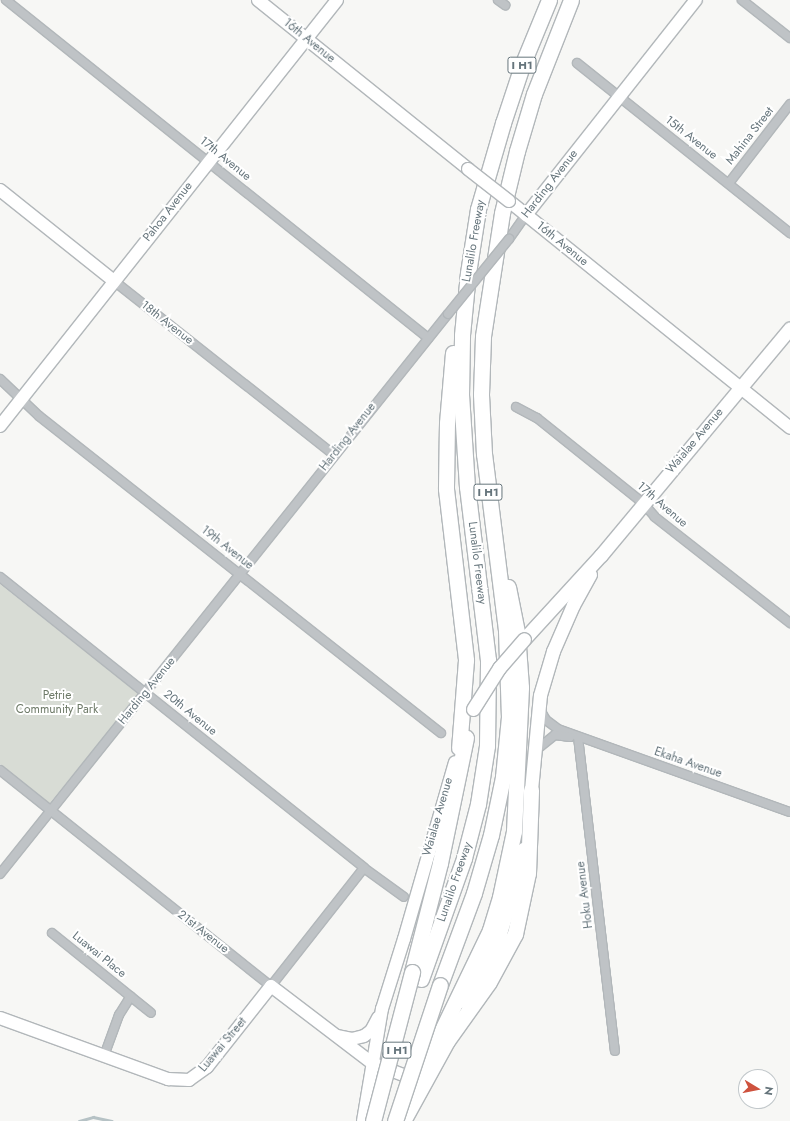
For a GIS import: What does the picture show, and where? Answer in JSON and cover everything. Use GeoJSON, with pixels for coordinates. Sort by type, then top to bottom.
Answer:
{"type":"FeatureCollection","features":[{"type":"Feature","properties":{"kind":"highway","name":"Lunalilo Freeway"},"geometry":{"type":"LineString","coordinates":[[373,1121],[416,975],[464,858],[478,804],[487,746],[488,660],[467,487],[461,395],[464,306],[478,209],[523,63],[549,0]]}},
{"type":"Feature","properties":{"kind":"highway","name":"Lunalilo Freeway"},"geometry":{"type":"LineString","coordinates":[[395,1121],[440,985],[484,864],[498,808],[505,762],[509,717],[509,665],[482,424],[483,336],[502,213],[517,151],[534,94],[571,0]]}},
{"type":"Feature","properties":{"kind":"highway"},"geometry":{"type":"LineString","coordinates":[[459,748],[466,660],[446,489],[447,422],[457,320],[478,209]]}},
{"type":"Feature","properties":{"kind":"highway"},"geometry":{"type":"LineString","coordinates":[[441,1032],[490,930],[508,863],[517,803],[521,687],[517,632],[514,606],[495,543]]}},
{"type":"Feature","properties":{"kind":"highway"},"geometry":{"type":"LineString","coordinates":[[416,975],[457,788],[471,714]]}},
{"type":"Feature","properties":{"kind":"highway"},"geometry":{"type":"LineString","coordinates":[[402,1121],[446,1041],[489,982],[510,945],[521,913],[530,848],[531,790]]}},
{"type":"Feature","properties":{"kind":"main road","name":"Waialae Avenue"},"geometry":{"type":"LineString","coordinates":[[471,714],[499,668],[601,555],[790,328]]}},
{"type":"Feature","properties":{"kind":"main road","name":"Waialae Avenue"},"geometry":{"type":"LineString","coordinates":[[531,790],[538,707],[553,652],[572,605],[601,555]]}},
{"type":"Feature","properties":{"kind":"street","name":"17th Avenue"},"geometry":{"type":"LineString","coordinates":[[6,0],[428,338]]}},
{"type":"Feature","properties":{"kind":"street","name":"16th Avenue"},"geometry":{"type":"LineString","coordinates":[[258,0],[790,428]]}},
{"type":"Feature","properties":{"kind":"street","name":"Pahoa Avenue"},"geometry":{"type":"LineString","coordinates":[[0,426],[208,161],[338,0]]}},
{"type":"Feature","properties":{"kind":"street"},"geometry":{"type":"LineString","coordinates":[[498,0],[505,5]]}},
{"type":"Feature","properties":{"kind":"street","name":"Harding Avenue"},"geometry":{"type":"LineString","coordinates":[[0,874],[241,574],[334,455],[509,239],[526,215],[696,0]]}},
{"type":"Feature","properties":{"kind":"street"},"geometry":{"type":"LineString","coordinates":[[742,0],[790,38]]}},
{"type":"Feature","properties":{"kind":"street","name":"15th Avenue"},"geometry":{"type":"LineString","coordinates":[[577,63],[790,233]]}},
{"type":"Feature","properties":{"kind":"street","name":"Mahina Street"},"geometry":{"type":"LineString","coordinates":[[729,183],[790,104]]}},
{"type":"Feature","properties":{"kind":"street","name":"18th Avenue"},"geometry":{"type":"LineString","coordinates":[[0,190],[334,455]]}},
{"type":"Feature","properties":{"kind":"street","name":"19th Avenue"},"geometry":{"type":"LineString","coordinates":[[0,380],[39,416],[442,733]]}},
{"type":"Feature","properties":{"kind":"street","name":"17th Avenue"},"geometry":{"type":"LineString","coordinates":[[516,407],[537,418],[643,503],[655,517],[790,623]]}},
{"type":"Feature","properties":{"kind":"street","name":"20th Avenue"},"geometry":{"type":"LineString","coordinates":[[0,578],[364,868],[404,896]]}},
{"type":"Feature","properties":{"kind":"street","name":"Ekaha Avenue"},"geometry":{"type":"LineString","coordinates":[[538,707],[546,720],[558,729],[578,738],[790,812]]}},
{"type":"Feature","properties":{"kind":"street","name":"Waialae Avenue"},"geometry":{"type":"LineString","coordinates":[[363,1121],[382,1009],[404,939],[459,748],[471,714]]}},
{"type":"Feature","properties":{"kind":"street","name":"Ekaha Avenue"},"geometry":{"type":"LineString","coordinates":[[534,752],[545,741],[555,735],[578,738]]}},
{"type":"Feature","properties":{"kind":"street","name":"Hoku Avenue"},"geometry":{"type":"LineString","coordinates":[[578,738],[615,1051]]}},
{"type":"Feature","properties":{"kind":"street","name":"21st Avenue"},"geometry":{"type":"LineString","coordinates":[[0,770],[271,986],[372,1063],[414,1078]]}},
{"type":"Feature","properties":{"kind":"street","name":"Waialae Avenue"},"geometry":{"type":"LineString","coordinates":[[402,1121],[414,1078],[441,1032],[485,968],[500,934],[519,874],[531,790]]}},
{"type":"Feature","properties":{"kind":"street","name":"Luawai Street"},"geometry":{"type":"LineString","coordinates":[[0,1018],[168,1079],[189,1080],[207,1067],[364,868]]}},
{"type":"Feature","properties":{"kind":"street","name":"Luawai Place"},"geometry":{"type":"LineString","coordinates":[[52,933],[151,1013]]}},
{"type":"Feature","properties":{"kind":"street"},"geometry":{"type":"LineString","coordinates":[[104,1056],[119,1015],[131,996]]}},
{"type":"Feature","properties":{"kind":"street"},"geometry":{"type":"LineString","coordinates":[[335,1035],[352,1039],[364,1036],[373,1027],[382,1009]]}},
{"type":"Feature","properties":{"kind":"green space","name":"Petrie Community Park"},"geometry":{"type":"Polygon","coordinates":[[[0,584],[139,694],[49,804],[0,764],[0,584]]]}},
{"type":"Feature","properties":{"kind":"waterway"},"geometry":{"type":"LineString","coordinates":[[79,1121],[93,1117],[112,1121]]}}]}
